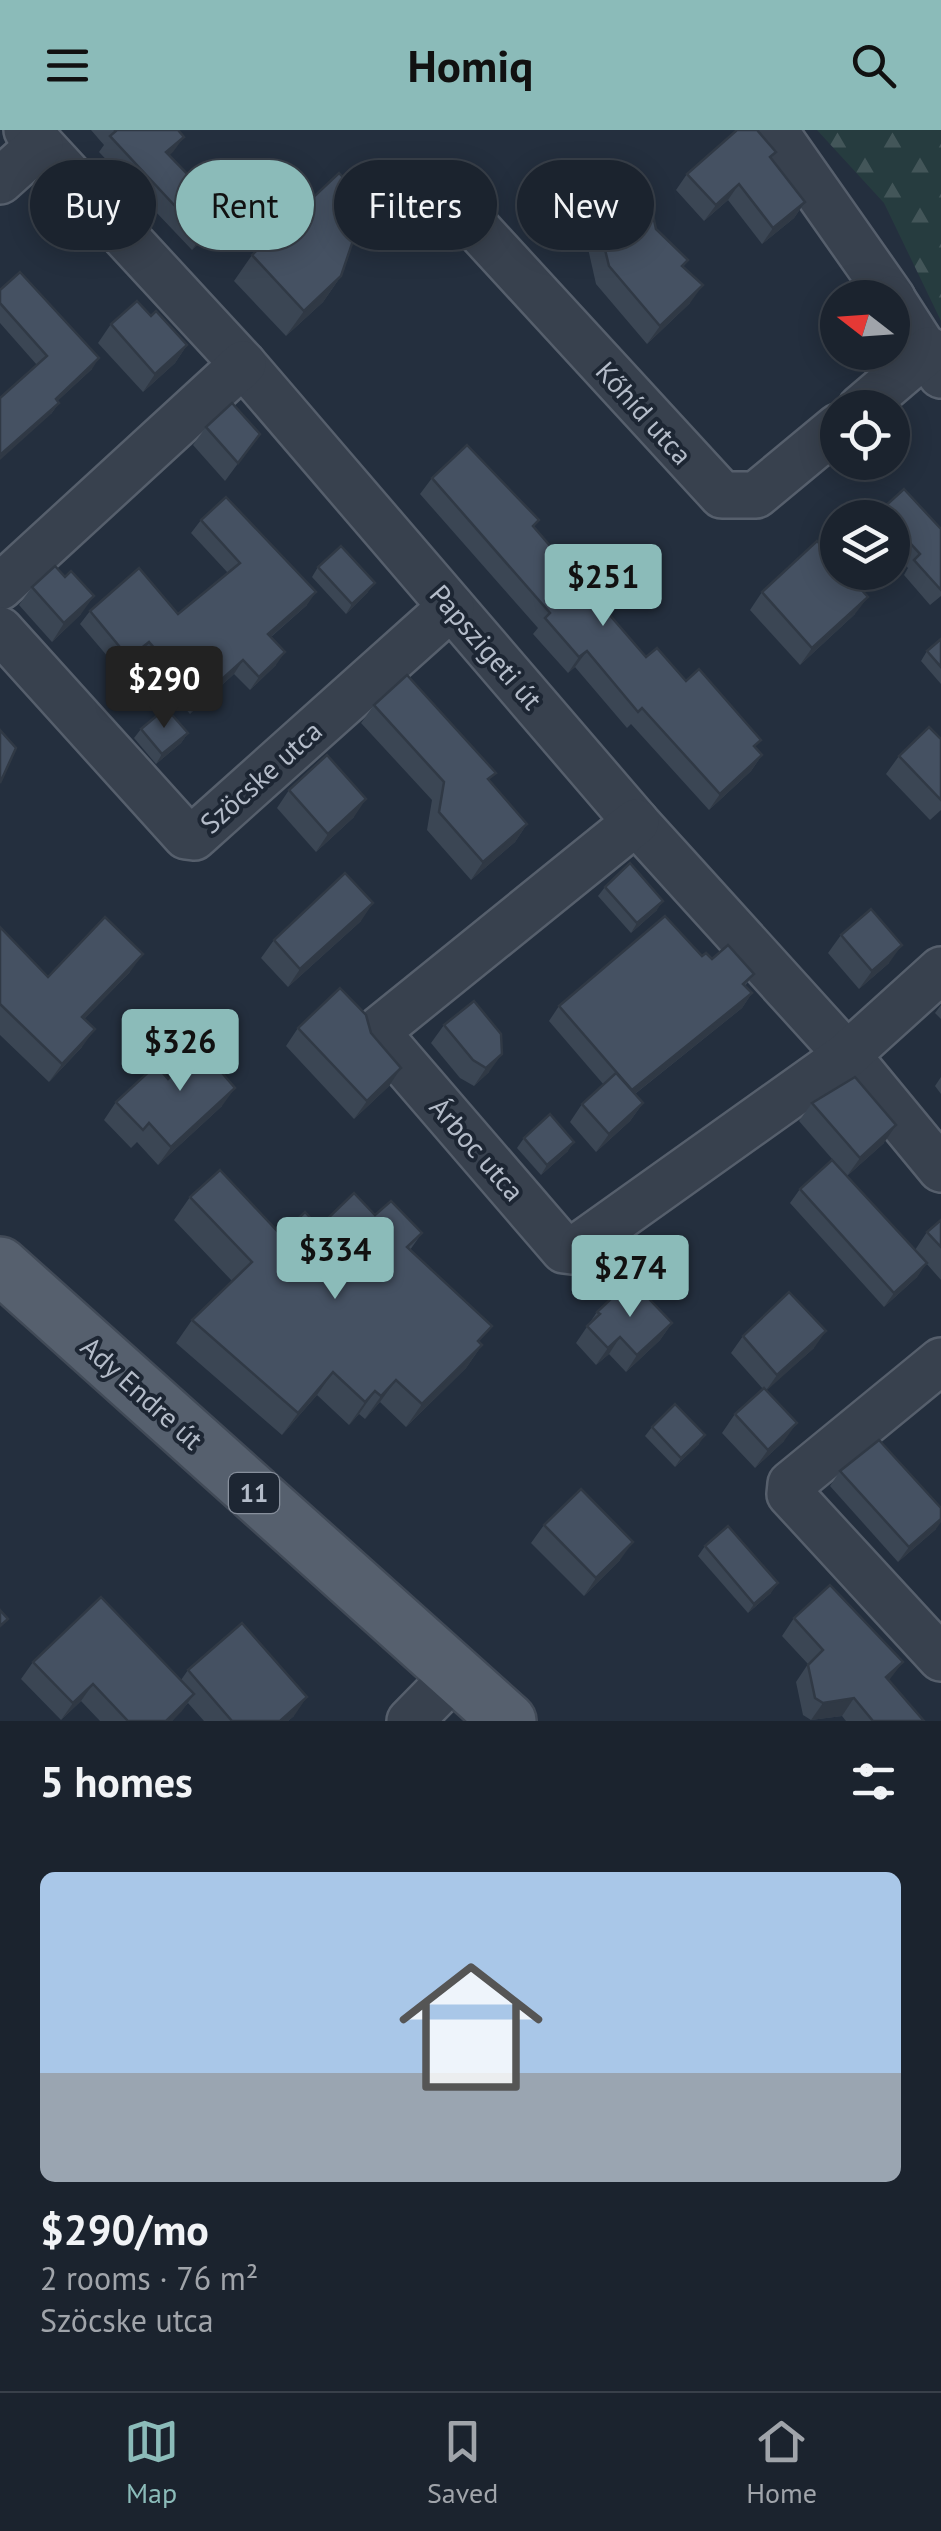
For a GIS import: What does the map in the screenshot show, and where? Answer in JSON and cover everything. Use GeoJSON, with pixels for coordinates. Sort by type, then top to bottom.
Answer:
{"type":"FeatureCollection","features":[{"type":"Feature","properties":{"kind":"main road","name":"Ady Endre út"},"geometry":{"type":"LineString","coordinates":[[0,1265],[508,1721]]}},
{"type":"Feature","properties":{"kind":"street"},"geometry":{"type":"LineString","coordinates":[[774,130],[879,280]]}},
{"type":"Feature","properties":{"kind":"street"},"geometry":{"type":"LineString","coordinates":[[0,181],[33,138]]}},
{"type":"Feature","properties":{"kind":"street","name":"Papszigeti út"},"geometry":{"type":"LineString","coordinates":[[33,138],[243,364],[636,822],[848,1056],[941,1169]]}},
{"type":"Feature","properties":{"kind":"street","name":"Kőhíd utca"},"geometry":{"type":"LineString","coordinates":[[497,250],[722,494],[756,495],[820,442]]}},
{"type":"Feature","properties":{"kind":"street"},"geometry":{"type":"LineString","coordinates":[[891,390],[935,363],[910,325]]}},
{"type":"Feature","properties":{"kind":"street"},"geometry":{"type":"LineString","coordinates":[[0,588],[243,364]]}},
{"type":"Feature","properties":{"kind":"street","name":"Szöcske utca"},"geometry":{"type":"LineString","coordinates":[[0,630],[186,836],[194,837],[452,607]]}},
{"type":"Feature","properties":{"kind":"street","name":"Árboc utca"},"geometry":{"type":"LineString","coordinates":[[636,822],[380,1029],[380,1035],[564,1250],[572,1251],[848,1056],[941,970]]}},
{"type":"Feature","properties":{"kind":"street"},"geometry":{"type":"LineString","coordinates":[[941,1361],[791,1484],[790,1494],[941,1658]]}},
{"type":"Feature","properties":{"kind":"street"},"geometry":{"type":"LineString","coordinates":[[410,1721],[456,1674]]}},
{"type":"Feature","properties":{"kind":"green space"},"geometry":{"type":"Polygon","coordinates":[[[817,130],[941,130],[941,321],[884,203],[817,130]]]}},
{"type":"Feature","properties":{"kind":"building"},"geometry":{"type":"Polygon","coordinates":[[[178,130],[184,137],[166,152],[176,162],[176,207],[156,186],[156,160],[132,160],[110,136],[116,131],[178,130]]]}},
{"type":"Feature","properties":{"kind":"building"},"geometry":{"type":"Polygon","coordinates":[[[737,130],[757,130],[776,152],[770,157],[805,202],[773,228],[739,184],[716,205],[687,174],[737,130]]]}},
{"type":"Feature","properties":{"kind":"building"},"geometry":{"type":"Polygon","coordinates":[[[334,178],[334,250],[350,250],[341,276],[304,311],[252,255],[257,250],[314,250],[314,197],[334,178]]]}},
{"type":"Feature","properties":{"kind":"building"},"geometry":{"type":"Polygon","coordinates":[[[654,220],[656,229],[688,260],[682,266],[703,285],[660,326],[609,266],[605,250],[654,250],[654,220]]]}},
{"type":"Feature","properties":{"kind":"building"},"geometry":{"type":"Polygon","coordinates":[[[20,272],[99,358],[56,399],[59,403],[0,455],[0,398],[47,356],[0,303],[0,290],[20,272]]]}},
{"type":"Feature","properties":{"kind":"building"},"geometry":{"type":"Polygon","coordinates":[[[137,301],[151,316],[156,311],[187,345],[155,374],[111,324],[137,301]]]}},
{"type":"Feature","properties":{"kind":"building"},"geometry":{"type":"Polygon","coordinates":[[[232,403],[260,434],[238,463],[206,427],[232,403]]]}},
{"type":"Feature","properties":{"kind":"building"},"geometry":{"type":"Polygon","coordinates":[[[467,445],[539,520],[533,526],[646,657],[657,648],[686,681],[699,669],[761,740],[754,746],[762,755],[720,794],[642,708],[638,712],[587,651],[579,657],[545,618],[550,613],[432,478],[467,445]]]}},
{"type":"Feature","properties":{"kind":"building"},"geometry":{"type":"Polygon","coordinates":[[[904,489],[941,529],[941,590],[914,560],[920,554],[910,543],[910,500],[892,500],[904,489]]]}},
{"type":"Feature","properties":{"kind":"building"},"geometry":{"type":"Polygon","coordinates":[[[226,497],[316,592],[268,634],[285,652],[259,677],[243,660],[199,700],[149,642],[129,658],[90,611],[139,568],[178,614],[240,563],[201,520],[226,497]]]}},
{"type":"Feature","properties":{"kind":"building"},"geometry":{"type":"Polygon","coordinates":[[[817,541],[820,590],[862,590],[868,597],[812,648],[762,592],[817,541]]]}},
{"type":"Feature","properties":{"kind":"building"},"geometry":{"type":"Polygon","coordinates":[[[341,546],[375,583],[352,604],[318,567],[341,546]]]}},
{"type":"Feature","properties":{"kind":"building"},"geometry":{"type":"Polygon","coordinates":[[[55,566],[65,577],[71,571],[94,596],[64,623],[32,587],[55,566]]]}},
{"type":"Feature","properties":{"kind":"building"},"geometry":{"type":"Polygon","coordinates":[[[941,639],[941,667],[927,651],[941,639]]]}},
{"type":"Feature","properties":{"kind":"building"},"geometry":{"type":"Polygon","coordinates":[[[407,675],[496,773],[488,779],[527,824],[483,862],[439,812],[444,782],[374,705],[407,675]]]}},
{"type":"Feature","properties":{"kind":"building"},"geometry":{"type":"Polygon","coordinates":[[[166,708],[188,733],[162,754],[141,729],[166,708]]]}},
{"type":"Feature","properties":{"kind":"building"},"geometry":{"type":"Polygon","coordinates":[[[929,727],[941,739],[941,800],[899,756],[929,727]]]}},
{"type":"Feature","properties":{"kind":"building"},"geometry":{"type":"Polygon","coordinates":[[[0,730],[16,748],[0,783],[0,730]]]}},
{"type":"Feature","properties":{"kind":"building"},"geometry":{"type":"Polygon","coordinates":[[[327,755],[366,799],[328,834],[289,790],[327,755]]]}},
{"type":"Feature","properties":{"kind":"building"},"geometry":{"type":"Polygon","coordinates":[[[630,863],[663,901],[637,923],[605,887],[630,863]]]}},
{"type":"Feature","properties":{"kind":"building"},"geometry":{"type":"Polygon","coordinates":[[[345,873],[373,903],[300,969],[274,940],[345,873]]]}},
{"type":"Feature","properties":{"kind":"building"},"geometry":{"type":"Polygon","coordinates":[[[871,909],[902,945],[872,971],[841,935],[871,909]]]}},
{"type":"Feature","properties":{"kind":"building"},"geometry":{"type":"Polygon","coordinates":[[[665,916],[702,956],[706,953],[712,959],[728,945],[754,974],[743,984],[752,993],[632,1090],[559,1006],[665,916]]]}},
{"type":"Feature","properties":{"kind":"building"},"geometry":{"type":"Polygon","coordinates":[[[105,917],[143,954],[82,1017],[95,1029],[62,1064],[0,1004],[0,927],[48,977],[105,917]]]}},
{"type":"Feature","properties":{"kind":"building"},"geometry":{"type":"Polygon","coordinates":[[[340,988],[366,1015],[371,1033],[401,1068],[367,1101],[298,1028],[340,988]]]}},
{"type":"Feature","properties":{"kind":"building"},"geometry":{"type":"Polygon","coordinates":[[[474,1001],[501,1034],[502,1054],[486,1068],[473,1060],[444,1025],[474,1001]]]}},
{"type":"Feature","properties":{"kind":"building"},"geometry":{"type":"Polygon","coordinates":[[[210,1039],[233,1064],[222,1073],[235,1088],[171,1147],[149,1123],[143,1130],[116,1102],[156,1065],[168,1079],[210,1039]]]}},
{"type":"Feature","properties":{"kind":"building"},"geometry":{"type":"Polygon","coordinates":[[[616,1073],[643,1103],[609,1134],[582,1104],[616,1073]]]}},
{"type":"Feature","properties":{"kind":"building"},"geometry":{"type":"Polygon","coordinates":[[[855,1077],[896,1125],[860,1158],[812,1103],[855,1077]]]}},
{"type":"Feature","properties":{"kind":"building"},"geometry":{"type":"Polygon","coordinates":[[[550,1114],[574,1142],[547,1165],[524,1138],[550,1114]]]}},
{"type":"Feature","properties":{"kind":"building"},"geometry":{"type":"Polygon","coordinates":[[[832,1160],[927,1263],[894,1293],[800,1189],[832,1160]]]}},
{"type":"Feature","properties":{"kind":"building"},"geometry":{"type":"Polygon","coordinates":[[[220,1170],[281,1235],[305,1212],[319,1227],[354,1193],[375,1215],[391,1201],[422,1233],[407,1247],[492,1326],[478,1341],[482,1345],[422,1404],[396,1380],[381,1396],[375,1391],[365,1402],[333,1372],[298,1413],[192,1320],[252,1262],[190,1197],[220,1170]]]}},
{"type":"Feature","properties":{"kind":"building"},"geometry":{"type":"Polygon","coordinates":[[[941,1220],[941,1247],[927,1232],[941,1220]]]}},
{"type":"Feature","properties":{"kind":"building"},"geometry":{"type":"Polygon","coordinates":[[[631,1280],[672,1323],[637,1355],[620,1337],[608,1348],[587,1326],[631,1280]]]}},
{"type":"Feature","properties":{"kind":"building"},"geometry":{"type":"Polygon","coordinates":[[[789,1292],[826,1331],[777,1375],[743,1336],[789,1292]]]}},
{"type":"Feature","properties":{"kind":"building"},"geometry":{"type":"Polygon","coordinates":[[[764,1388],[797,1423],[768,1450],[735,1414],[764,1388]]]}},
{"type":"Feature","properties":{"kind":"building"},"geometry":{"type":"Polygon","coordinates":[[[675,1404],[705,1435],[681,1458],[652,1427],[675,1404]]]}},
{"type":"Feature","properties":{"kind":"building"},"geometry":{"type":"Polygon","coordinates":[[[879,1440],[941,1508],[941,1519],[909,1547],[840,1471],[879,1440]]]}},
{"type":"Feature","properties":{"kind":"building"},"geometry":{"type":"Polygon","coordinates":[[[581,1489],[633,1542],[596,1578],[544,1525],[581,1489]]]}},
{"type":"Feature","properties":{"kind":"building"},"geometry":{"type":"Polygon","coordinates":[[[728,1526],[778,1583],[754,1604],[705,1546],[728,1526]]]}},
{"type":"Feature","properties":{"kind":"building"},"geometry":{"type":"Polygon","coordinates":[[[830,1585],[903,1662],[886,1677],[924,1721],[873,1721],[854,1698],[823,1703],[815,1698],[808,1665],[823,1650],[794,1618],[830,1585]]]}},
{"type":"Feature","properties":{"kind":"building"},"geometry":{"type":"Polygon","coordinates":[[[101,1597],[194,1694],[166,1721],[128,1721],[93,1684],[73,1703],[33,1662],[101,1597]]]}},
{"type":"Feature","properties":{"kind":"building"},"geometry":{"type":"Polygon","coordinates":[[[0,1610],[8,1619],[0,1626],[0,1610]]]}},
{"type":"Feature","properties":{"kind":"building"},"geometry":{"type":"Polygon","coordinates":[[[242,1623],[307,1697],[280,1721],[232,1721],[188,1670],[242,1623]]]}}]}
